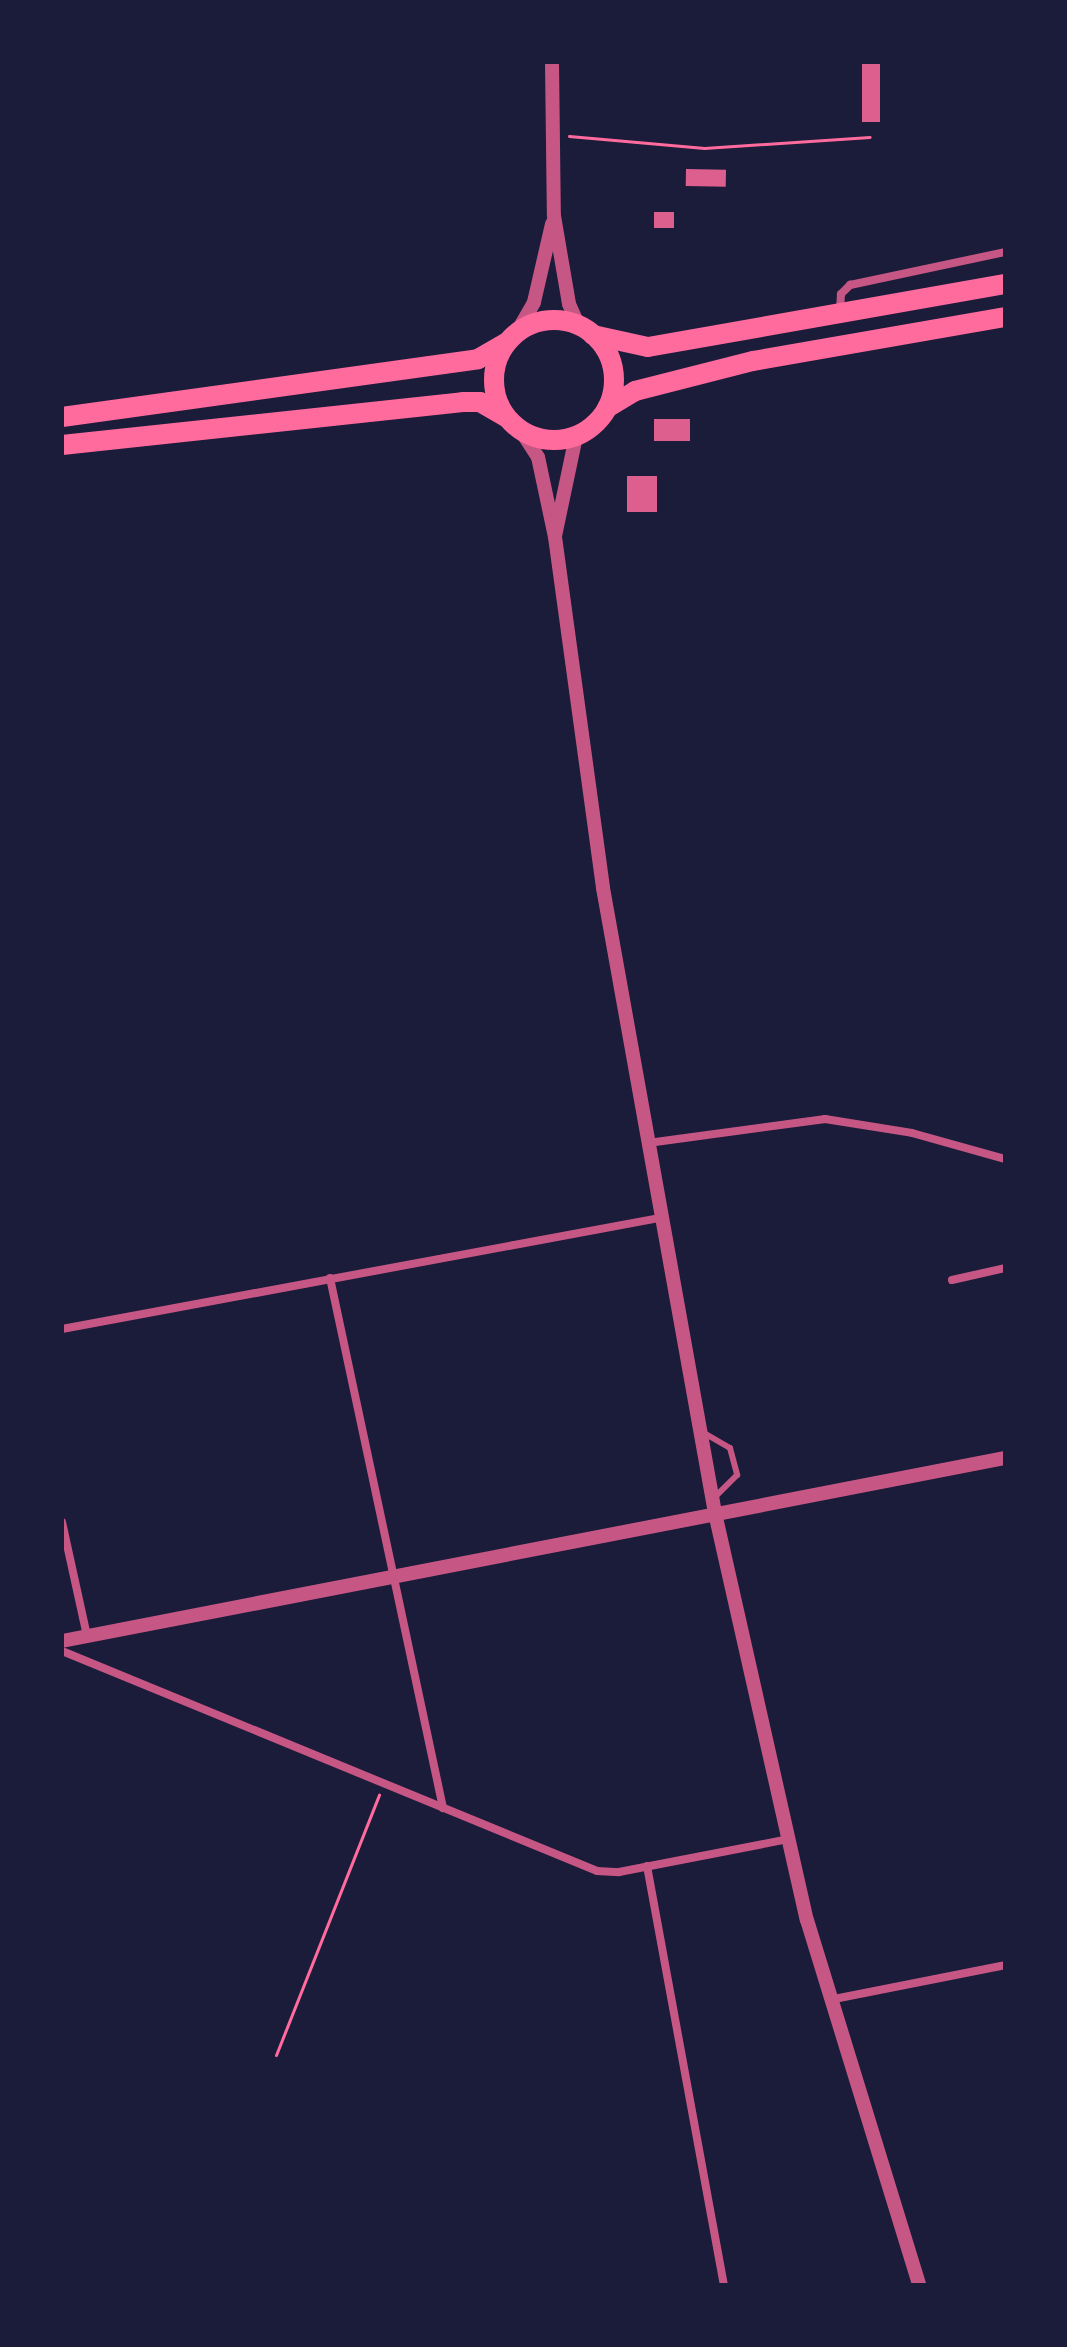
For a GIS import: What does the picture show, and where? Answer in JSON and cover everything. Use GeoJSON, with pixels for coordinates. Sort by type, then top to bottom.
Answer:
{"type":"FeatureCollection","features":[{"type":"Feature","properties":{"kind":"main road"},"geometry":{"type":"LineString","coordinates":[[62,417],[478,359],[547,320],[648,347],[1005,284]]}},
{"type":"Feature","properties":{"kind":"main road"},"geometry":{"type":"LineString","coordinates":[[62,445],[463,402],[480,402],[514,424],[552,441],[576,436],[596,423],[607,408],[635,391],[753,361],[1005,317]]}},
{"type":"Feature","properties":{"kind":"main road"},"geometry":{"type":"LineString","coordinates":[[586,330],[611,362],[614,378],[607,408]]}},
{"type":"Feature","properties":{"kind":"main road"},"geometry":{"type":"LineString","coordinates":[[512,338],[493,374],[514,424]]}},
{"type":"Feature","properties":{"kind":"street"},"geometry":{"type":"LineString","coordinates":[[552,62],[554,216],[569,304],[586,330]]}},
{"type":"Feature","properties":{"kind":"street"},"geometry":{"type":"LineString","coordinates":[[512,338],[534,302],[554,216]]}},
{"type":"Feature","properties":{"kind":"street"},"geometry":{"type":"LineString","coordinates":[[840,312],[841,294],[850,285],[1005,252]]}},
{"type":"Feature","properties":{"kind":"street"},"geometry":{"type":"LineString","coordinates":[[514,424],[538,457],[555,537],[598,858],[659,1218],[714,1506],[788,1839],[829,2000],[919,2285]]}},
{"type":"Feature","properties":{"kind":"street"},"geometry":{"type":"LineString","coordinates":[[555,537],[576,436]]}},
{"type":"Feature","properties":{"kind":"street"},"geometry":{"type":"LineString","coordinates":[[646,1143],[825,1119],[912,1133],[1005,1159]]}},
{"type":"Feature","properties":{"kind":"street"},"geometry":{"type":"LineString","coordinates":[[62,1329],[659,1218]]}},
{"type":"Feature","properties":{"kind":"street"},"geometry":{"type":"LineString","coordinates":[[952,1280],[1005,1268]]}},
{"type":"Feature","properties":{"kind":"street"},"geometry":{"type":"LineString","coordinates":[[330,1278],[443,1808]]}},
{"type":"Feature","properties":{"kind":"street"},"geometry":{"type":"LineString","coordinates":[[62,1641],[393,1576],[714,1506],[1005,1458]]}},
{"type":"Feature","properties":{"kind":"street"},"geometry":{"type":"LineString","coordinates":[[62,1522],[87,1636]]}},
{"type":"Feature","properties":{"kind":"street"},"geometry":{"type":"LineString","coordinates":[[62,1651],[597,1871],[647,1866],[788,1839]]}},
{"type":"Feature","properties":{"kind":"street"},"geometry":{"type":"LineString","coordinates":[[647,1866],[724,2285]]}},
{"type":"Feature","properties":{"kind":"street"},"geometry":{"type":"LineString","coordinates":[[829,2000],[1005,1965]]}},
{"type":"Feature","properties":{"kind":"lane"},"geometry":{"type":"LineString","coordinates":[[700,1430],[730,1448],[737,1475],[714,1506]]}},
{"type":"Feature","properties":{"kind":"path"},"geometry":{"type":"LineString","coordinates":[[554,135],[704,148],[870,137]]}},
{"type":"Feature","properties":{"kind":"path"},"geometry":{"type":"LineString","coordinates":[[276,2055],[384,1784]]}},
{"type":"Feature","properties":{"kind":"building"},"geometry":{"type":"Polygon","coordinates":[[[862,62],[880,62],[880,122],[862,122],[862,62]]]}},
{"type":"Feature","properties":{"kind":"building"},"geometry":{"type":"Polygon","coordinates":[[[686,169],[726,170],[726,187],[686,186],[686,169]]]}},
{"type":"Feature","properties":{"kind":"building"},"geometry":{"type":"Polygon","coordinates":[[[654,212],[674,212],[674,228],[654,228],[654,212]]]}},
{"type":"Feature","properties":{"kind":"building"},"geometry":{"type":"Polygon","coordinates":[[[654,419],[690,419],[690,441],[654,441],[654,419]]]}},
{"type":"Feature","properties":{"kind":"building"},"geometry":{"type":"Polygon","coordinates":[[[627,476],[657,476],[657,512],[627,512],[627,476]]]}}]}
